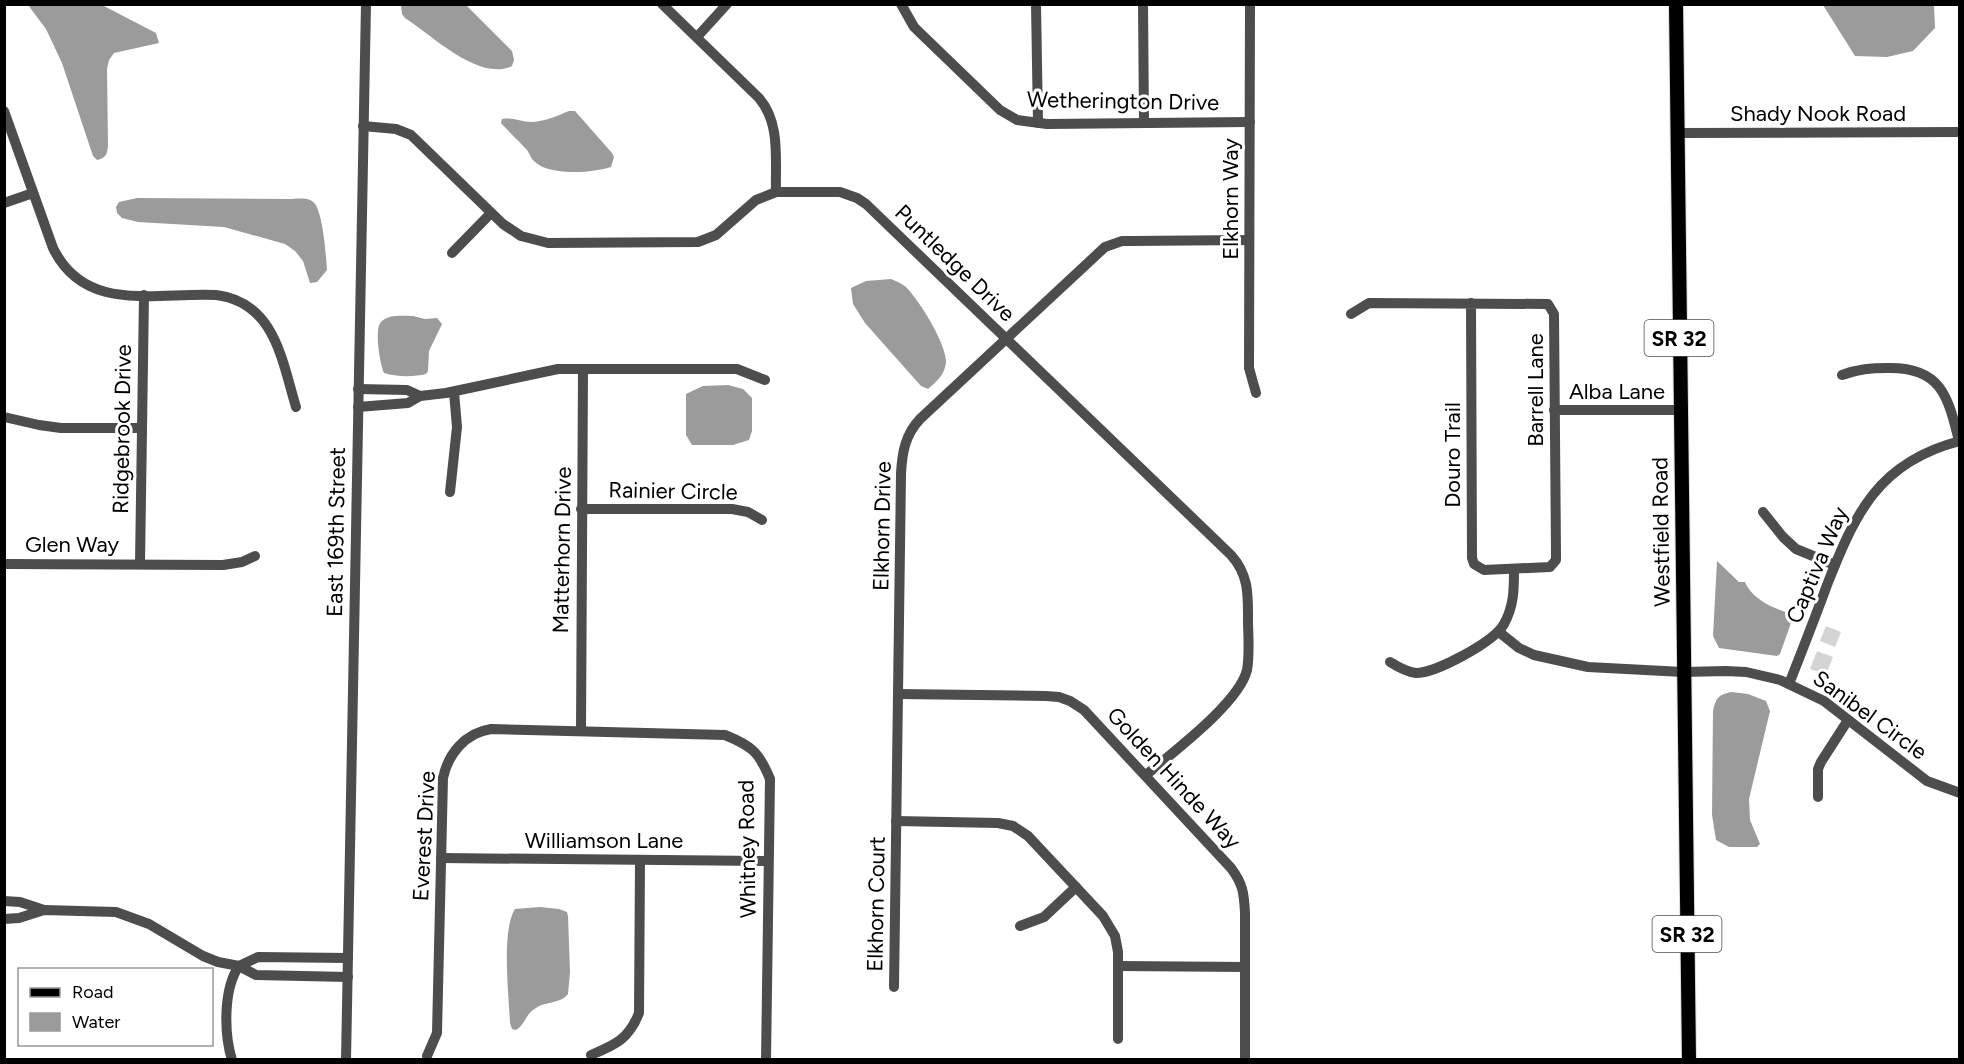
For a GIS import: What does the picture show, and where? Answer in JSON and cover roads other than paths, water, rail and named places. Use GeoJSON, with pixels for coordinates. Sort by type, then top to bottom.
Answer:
{"type":"FeatureCollection","features":[{"type":"Feature","properties":{"kind":"main road","name":"Westfield Road"},"geometry":{"type":"LineString","coordinates":[[1676,4],[1689,1059]]}},
{"type":"Feature","properties":{"kind":"street","name":"East 169th Street"},"geometry":{"type":"LineString","coordinates":[[346,1059],[366,4]]}},
{"type":"Feature","properties":{"kind":"street"},"geometry":{"type":"LineString","coordinates":[[662,4],[759,98],[769,111],[775,131],[776,192]]}},
{"type":"Feature","properties":{"kind":"street"},"geometry":{"type":"LineString","coordinates":[[697,37],[727,4]]}},
{"type":"Feature","properties":{"kind":"street","name":"Wetherington Drive"},"geometry":{"type":"LineString","coordinates":[[901,4],[914,27],[1000,110],[1017,120],[1038,123],[1250,122]]}},
{"type":"Feature","properties":{"kind":"street"},"geometry":{"type":"LineString","coordinates":[[1036,4],[1038,123]]}},
{"type":"Feature","properties":{"kind":"street"},"geometry":{"type":"LineString","coordinates":[[1143,4],[1144,123]]}},
{"type":"Feature","properties":{"kind":"street","name":"Elkhorn Way"},"geometry":{"type":"LineString","coordinates":[[1250,4],[1249,368],[1256,393]]}},
{"type":"Feature","properties":{"kind":"street"},"geometry":{"type":"LineString","coordinates":[[4,111],[53,248],[60,262],[72,276],[100,292],[120,295],[226,297],[251,309],[272,333],[296,407]]}},
{"type":"Feature","properties":{"kind":"street","name":"Puntledge Drive"},"geometry":{"type":"LineString","coordinates":[[363,126],[396,129],[411,135],[503,224],[521,236],[548,243],[692,242],[716,235],[756,200],[776,192],[840,192],[866,204],[1232,555],[1244,572],[1248,599],[1248,668],[1241,685],[1235,694],[1203,725],[1146,775]]}},
{"type":"Feature","properties":{"kind":"street","name":"Shady Nook Road"},"geometry":{"type":"LineString","coordinates":[[1677,133],[1959,132]]}},
{"type":"Feature","properties":{"kind":"street"},"geometry":{"type":"LineString","coordinates":[[4,203],[33,193]]}},
{"type":"Feature","properties":{"kind":"street"},"geometry":{"type":"LineString","coordinates":[[452,253],[491,213]]}},
{"type":"Feature","properties":{"kind":"street","name":"Elkhorn Drive"},"geometry":{"type":"LineString","coordinates":[[896,821],[901,474],[903,447],[910,430],[1097,253],[1114,243],[1249,240]]}},
{"type":"Feature","properties":{"kind":"street","name":"Ridgebrook Drive"},"geometry":{"type":"LineString","coordinates":[[140,564],[144,295]]}},
{"type":"Feature","properties":{"kind":"street","name":"Barrell Lane"},"geometry":{"type":"LineString","coordinates":[[1351,314],[1369,303],[1548,304],[1553,310],[1556,560],[1554,564],[1545,568],[1514,570]]}},
{"type":"Feature","properties":{"kind":"street","name":"Douro Trail"},"geometry":{"type":"LineString","coordinates":[[1471,303],[1472,558],[1474,564],[1485,570],[1514,570]]}},
{"type":"Feature","properties":{"kind":"street"},"geometry":{"type":"LineString","coordinates":[[1842,375],[1860,369],[1876,368],[1910,369],[1926,375],[1938,385],[1948,400],[1959,441]]}},
{"type":"Feature","properties":{"kind":"street"},"geometry":{"type":"LineString","coordinates":[[358,407],[408,404],[420,396],[454,392],[558,369],[737,369],[765,380]]}},
{"type":"Feature","properties":{"kind":"street","name":"Matterhorn Drive"},"geometry":{"type":"LineString","coordinates":[[580,731],[583,369]]}},
{"type":"Feature","properties":{"kind":"street"},"geometry":{"type":"LineString","coordinates":[[358,389],[406,390],[420,396]]}},
{"type":"Feature","properties":{"kind":"street"},"geometry":{"type":"LineString","coordinates":[[450,492],[457,426],[454,392]]}},
{"type":"Feature","properties":{"kind":"street","name":"Alba Lane"},"geometry":{"type":"LineString","coordinates":[[1554,411],[1680,410]]}},
{"type":"Feature","properties":{"kind":"street"},"geometry":{"type":"LineString","coordinates":[[4,417],[61,428],[141,428]]}},
{"type":"Feature","properties":{"kind":"street","name":"Captiva Way"},"geometry":{"type":"LineString","coordinates":[[1789,684],[1835,565],[1858,513],[1869,497],[1914,459],[1959,441]]}},
{"type":"Feature","properties":{"kind":"street","name":"Rainier Circle"},"geometry":{"type":"LineString","coordinates":[[581,509],[732,508],[748,512],[762,520]]}},
{"type":"Feature","properties":{"kind":"street"},"geometry":{"type":"LineString","coordinates":[[1762,512],[1796,549],[1835,565]]}},
{"type":"Feature","properties":{"kind":"street","name":"Glen Way"},"geometry":{"type":"LineString","coordinates":[[4,564],[223,565],[242,562],[255,556]]}},
{"type":"Feature","properties":{"kind":"street"},"geometry":{"type":"LineString","coordinates":[[1390,662],[1416,673],[1436,668],[1478,647],[1498,632],[1510,610],[1514,594],[1514,570]]}},
{"type":"Feature","properties":{"kind":"street","name":"Sanibel Circle"},"geometry":{"type":"LineString","coordinates":[[1498,632],[1520,648],[1534,654],[1588,667],[1683,672],[1746,672],[1789,684],[1824,701],[1927,781],[1959,793]]}},
{"type":"Feature","properties":{"kind":"street","name":"Golden Hinde Way"},"geometry":{"type":"LineString","coordinates":[[898,694],[1059,697],[1084,710],[1146,775],[1232,868],[1241,881],[1244,903],[1245,1059]]}},
{"type":"Feature","properties":{"kind":"street"},"geometry":{"type":"LineString","coordinates":[[1818,797],[1818,769],[1848,720]]}},
{"type":"Feature","properties":{"kind":"street","name":"Everest Drive"},"geometry":{"type":"LineString","coordinates":[[427,1056],[437,1033],[443,778],[446,765],[462,742],[483,730],[580,731]]}},
{"type":"Feature","properties":{"kind":"street","name":"Whitney Road"},"geometry":{"type":"LineString","coordinates":[[580,731],[725,735],[745,743],[759,754],[770,779],[766,1059]]}},
{"type":"Feature","properties":{"kind":"street"},"geometry":{"type":"LineString","coordinates":[[896,821],[990,822],[1013,826],[1028,836],[1103,916],[1112,929],[1117,943],[1118,1039]]}},
{"type":"Feature","properties":{"kind":"street","name":"Elkhorn Court"},"geometry":{"type":"LineString","coordinates":[[894,987],[896,821]]}},
{"type":"Feature","properties":{"kind":"street","name":"Williamson Lane"},"geometry":{"type":"LineString","coordinates":[[441,858],[768,861]]}},
{"type":"Feature","properties":{"kind":"street"},"geometry":{"type":"LineString","coordinates":[[591,1055],[617,1044],[632,1029],[639,1013],[640,860]]}},
{"type":"Feature","properties":{"kind":"street"},"geometry":{"type":"LineString","coordinates":[[1020,926],[1044,917],[1076,887]]}},
{"type":"Feature","properties":{"kind":"street"},"geometry":{"type":"LineString","coordinates":[[4,901],[44,910],[107,911],[124,914],[149,924],[203,956],[239,966],[256,975],[348,977]]}},
{"type":"Feature","properties":{"kind":"street"},"geometry":{"type":"LineString","coordinates":[[4,919],[19,918],[44,910]]}},
{"type":"Feature","properties":{"kind":"street"},"geometry":{"type":"LineString","coordinates":[[232,1059],[228,1045],[227,1024],[230,989],[239,966],[258,957],[348,958]]}},
{"type":"Feature","properties":{"kind":"street"},"geometry":{"type":"LineString","coordinates":[[1118,966],[1245,967]]}},
{"type":"Feature","properties":{"kind":"water"},"geometry":{"type":"Polygon","coordinates":[[[28,5],[102,5],[156,33],[159,43],[114,53],[109,60],[107,69],[108,146],[102,158],[97,160],[93,156],[62,63],[46,29],[28,5]]]}},
{"type":"Feature","properties":{"kind":"water"},"geometry":{"type":"Polygon","coordinates":[[[401,5],[466,5],[512,51],[514,60],[512,66],[499,69],[485,68],[456,54],[405,18],[401,5]]]}},
{"type":"Feature","properties":{"kind":"water"},"geometry":{"type":"Polygon","coordinates":[[[1823,5],[1934,5],[1935,28],[1913,51],[1887,57],[1855,56],[1823,5]]]}},
{"type":"Feature","properties":{"kind":"water"},"geometry":{"type":"Polygon","coordinates":[[[575,111],[612,153],[614,157],[611,167],[594,171],[551,170],[534,161],[527,150],[501,123],[502,119],[537,121],[575,111]]]}},
{"type":"Feature","properties":{"kind":"water"},"geometry":{"type":"Polygon","coordinates":[[[137,198],[301,198],[310,200],[319,212],[327,270],[317,282],[310,283],[303,261],[285,244],[224,227],[138,222],[122,218],[117,213],[116,207],[119,202],[137,198]]]}},
{"type":"Feature","properties":{"kind":"water"},"geometry":{"type":"Polygon","coordinates":[[[891,279],[904,285],[912,294],[942,344],[946,362],[944,371],[928,389],[921,386],[865,323],[853,304],[851,288],[866,281],[891,279]]]}},
{"type":"Feature","properties":{"kind":"water"},"geometry":{"type":"Polygon","coordinates":[[[396,316],[425,319],[437,318],[442,324],[429,351],[428,371],[426,374],[411,376],[384,373],[378,347],[381,322],[396,316]]]}},
{"type":"Feature","properties":{"kind":"water"},"geometry":{"type":"Polygon","coordinates":[[[728,385],[743,389],[752,398],[752,431],[749,440],[733,445],[692,445],[686,435],[686,394],[703,386],[728,385]]]}},
{"type":"Feature","properties":{"kind":"water"},"geometry":{"type":"Polygon","coordinates":[[[1717,561],[1739,582],[1745,582],[1757,598],[1770,606],[1790,613],[1792,620],[1780,654],[1777,656],[1719,648],[1713,636],[1717,561]]]}},
{"type":"Feature","properties":{"kind":"water"},"geometry":{"type":"Polygon","coordinates":[[[1731,692],[1748,694],[1766,701],[1770,711],[1749,799],[1750,820],[1760,844],[1757,847],[1729,847],[1716,840],[1712,815],[1713,711],[1718,698],[1731,692]]]}},
{"type":"Feature","properties":{"kind":"water"},"geometry":{"type":"Polygon","coordinates":[[[540,907],[567,912],[570,972],[568,994],[533,1010],[516,1030],[512,1029],[510,1023],[507,981],[508,932],[515,909],[540,907]]]}}]}
